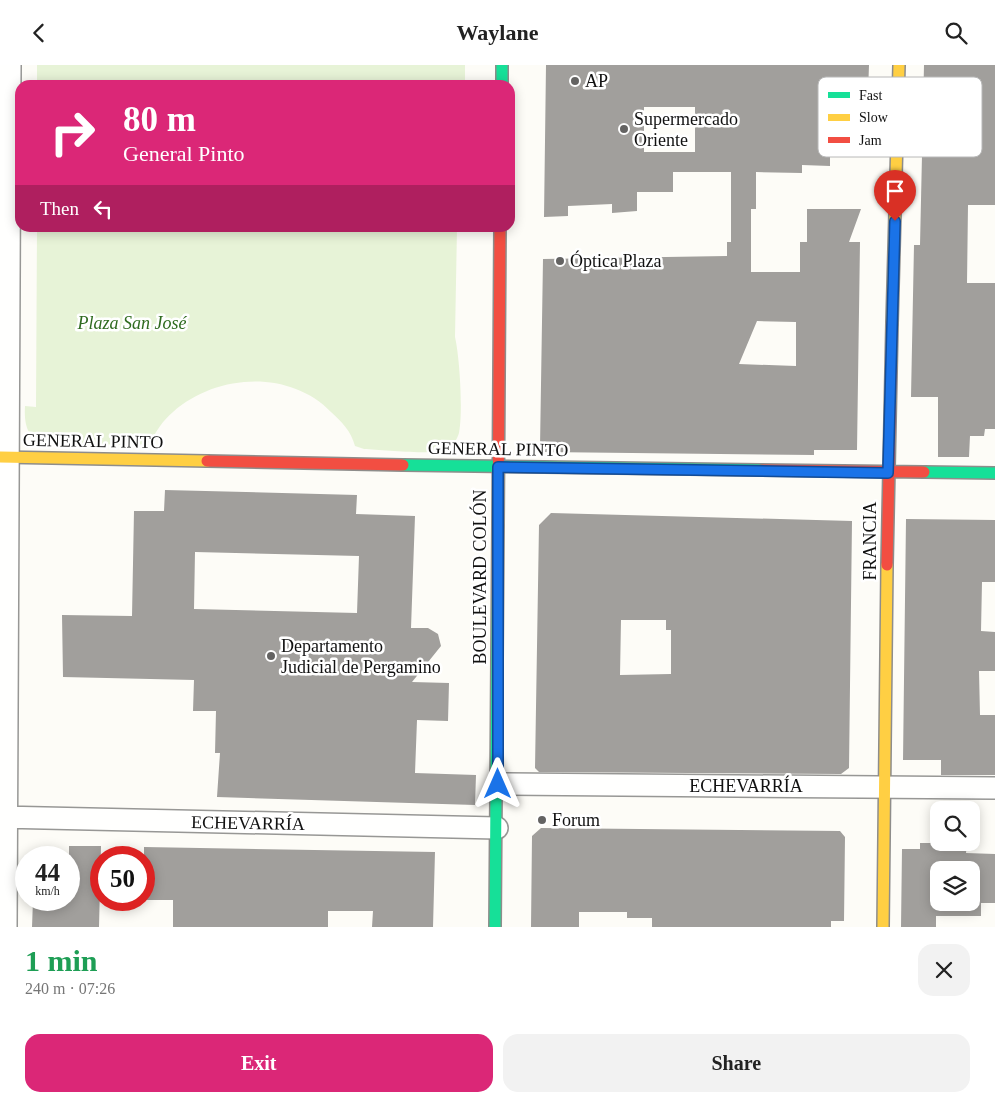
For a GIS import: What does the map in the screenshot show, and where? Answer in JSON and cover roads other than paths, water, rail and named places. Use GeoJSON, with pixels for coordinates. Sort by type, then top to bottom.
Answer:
{"type":"FeatureCollection","features":[{"type":"Feature","properties":{"kind":"street"},"geometry":{"type":"LineString","coordinates":[[6,927],[3,457],[10,65]]}},
{"type":"Feature","properties":{"kind":"street"},"geometry":{"type":"LineString","coordinates":[[502,65],[502,80]]}},
{"type":"Feature","properties":{"kind":"street","name":"FRANCIA"},"geometry":{"type":"LineString","coordinates":[[883,927],[888,473],[897,157]]}},
{"type":"Feature","properties":{"kind":"street","name":"BOULEVARD COLÓN"},"geometry":{"type":"LineString","coordinates":[[495,927],[498,784],[500,232]]}},
{"type":"Feature","properties":{"kind":"street","name":"GENERAL PINTO"},"geometry":{"type":"LineString","coordinates":[[3,457],[498,467],[995,473]]}},
{"type":"Feature","properties":{"kind":"street","name":"ECHEVARRÍA"},"geometry":{"type":"LineString","coordinates":[[498,784],[995,789]]}},
{"type":"Feature","properties":{"kind":"street","name":"ECHEVARRÍA"},"geometry":{"type":"LineString","coordinates":[[4,817],[497,828]]}},
{"type":"Feature","properties":{"kind":"place","name":"AP"},"geometry":{"type":"Point","coordinates":[575,81]}},
{"type":"Feature","properties":{"kind":"place","name":"Supermercado Oriente"},"geometry":{"type":"Point","coordinates":[624,129]}},
{"type":"Feature","properties":{"kind":"place","name":"Óptica Plaza"},"geometry":{"type":"Point","coordinates":[560,261]}},
{"type":"Feature","properties":{"kind":"place","name":"Departamento Judicial de Pergamino"},"geometry":{"type":"Point","coordinates":[271,656]}},
{"type":"Feature","properties":{"kind":"place","name":"Forum"},"geometry":{"type":"Point","coordinates":[542,820]}},
{"type":"Feature","properties":{"kind":"park label","name":"Plaza San José"},"geometry":{"type":"Point","coordinates":[132,323]}}]}
